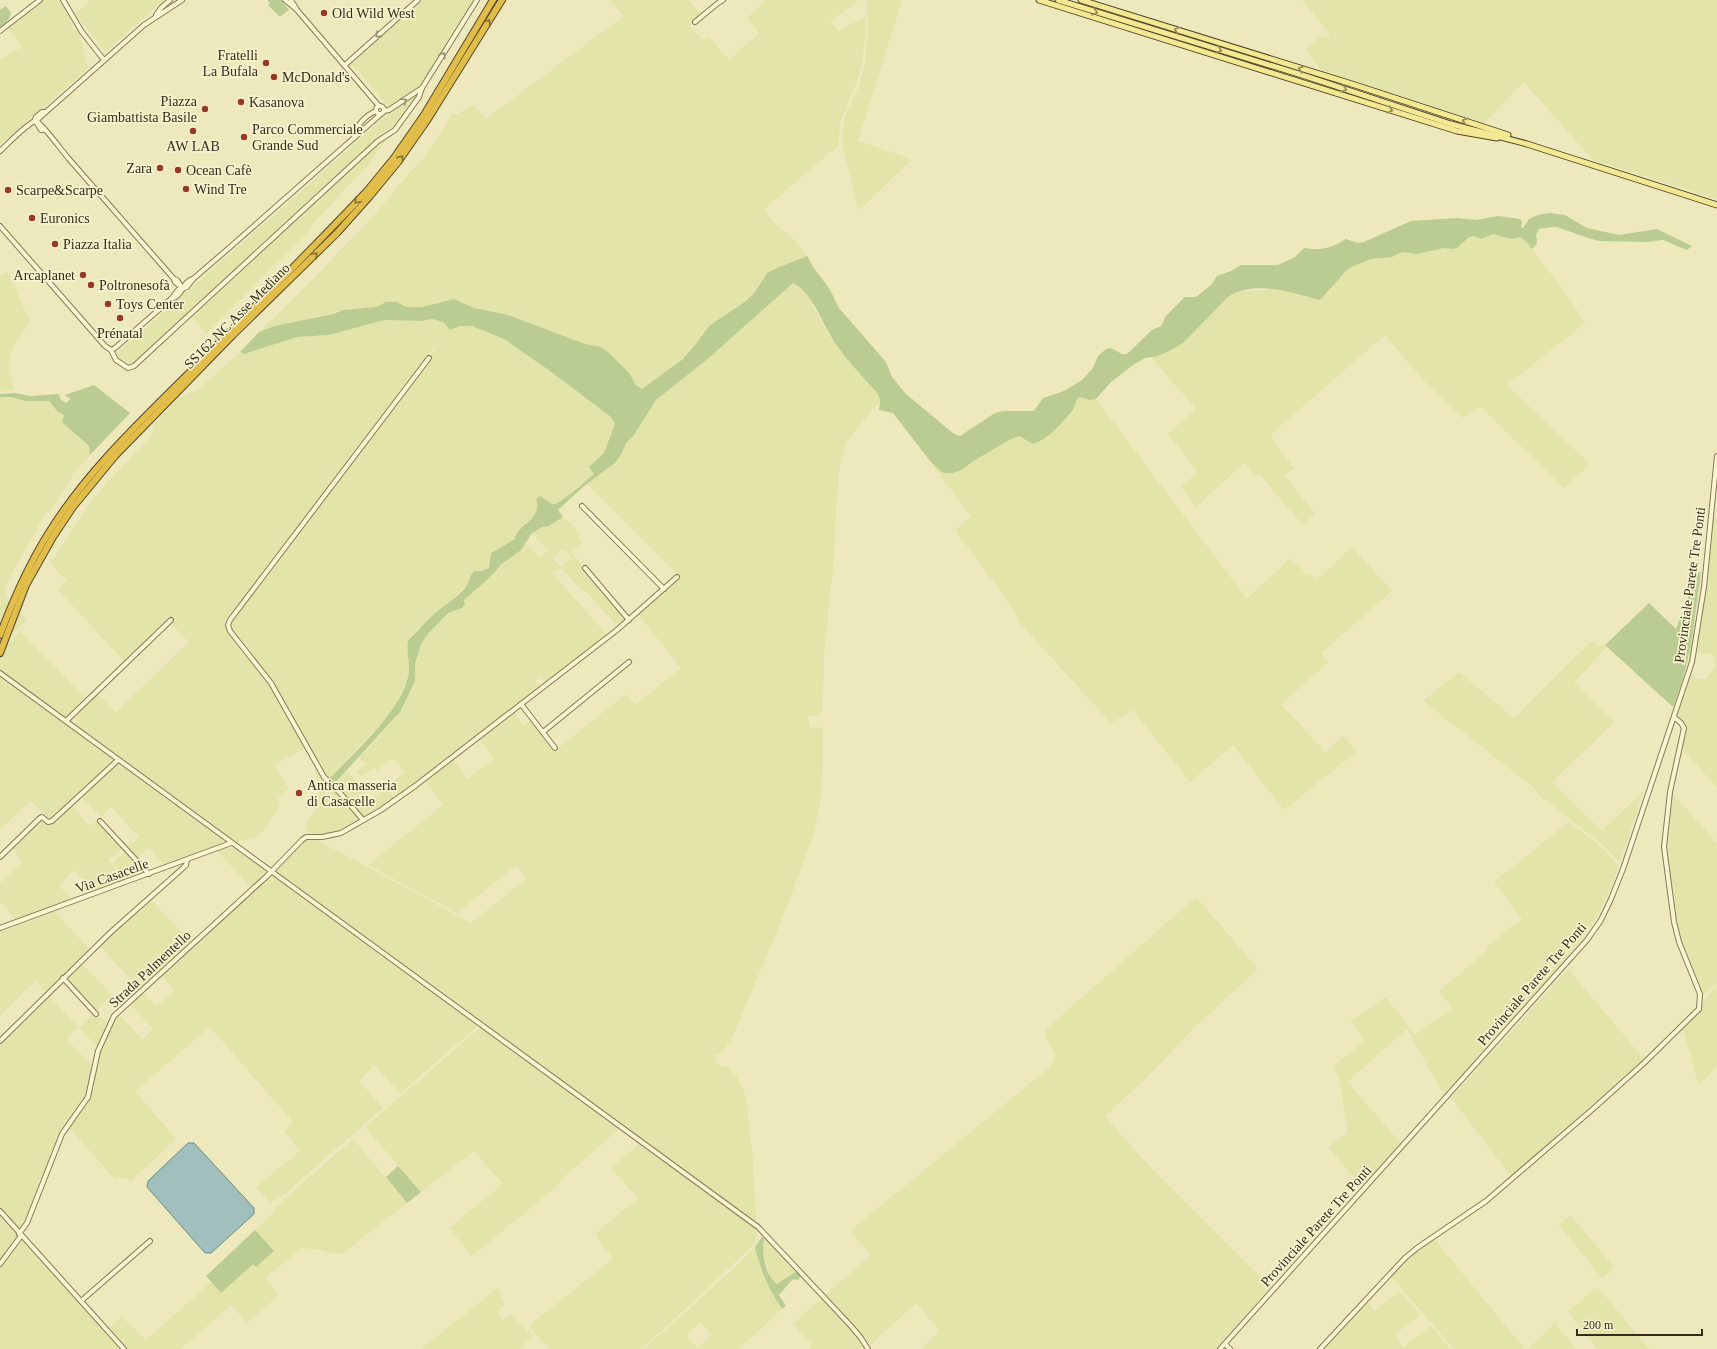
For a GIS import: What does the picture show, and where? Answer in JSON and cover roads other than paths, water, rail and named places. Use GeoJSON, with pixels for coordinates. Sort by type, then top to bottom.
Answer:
{"type":"FeatureCollection","features":[{"type":"Feature","properties":{"kind":"highway","name":"SS162 NC Asse Mediano"},"geometry":{"type":"LineString","coordinates":[[446,86],[493,0]]}},
{"type":"Feature","properties":{"kind":"highway","name":"SS162 NC Asse Mediano"},"geometry":{"type":"LineString","coordinates":[[0,635],[52,533],[94,479],[142,424],[367,191],[426,117],[502,0]]}},
{"type":"Feature","properties":{"kind":"highway","name":"SS162 NC Asse Mediano"},"geometry":{"type":"LineString","coordinates":[[0,653],[17,600]]}},
{"type":"Feature","properties":{"kind":"main road"},"geometry":{"type":"LineString","coordinates":[[1039,0],[1457,132],[1507,138]]}},
{"type":"Feature","properties":{"kind":"main road"},"geometry":{"type":"LineString","coordinates":[[1058,0],[1451,124],[1527,144],[1717,205]]}},
{"type":"Feature","properties":{"kind":"main road"},"geometry":{"type":"LineString","coordinates":[[1081,0],[1484,127],[1527,144]]}},
{"type":"Feature","properties":{"kind":"street"},"geometry":{"type":"LineString","coordinates":[[0,31],[40,0]]}},
{"type":"Feature","properties":{"kind":"street"},"geometry":{"type":"LineString","coordinates":[[63,0],[82,32],[104,60]]}},
{"type":"Feature","properties":{"kind":"street"},"geometry":{"type":"LineString","coordinates":[[154,17],[170,0]]}},
{"type":"Feature","properties":{"kind":"street"},"geometry":{"type":"LineString","coordinates":[[0,151],[154,17],[182,0]]}},
{"type":"Feature","properties":{"kind":"street"},"geometry":{"type":"LineString","coordinates":[[285,0],[297,10]]}},
{"type":"Feature","properties":{"kind":"street"},"geometry":{"type":"LineString","coordinates":[[291,0],[297,10],[380,106],[383,107],[382,113]]}},
{"type":"Feature","properties":{"kind":"street"},"geometry":{"type":"LineString","coordinates":[[345,65],[418,0]]}},
{"type":"Feature","properties":{"kind":"street"},"geometry":{"type":"LineString","coordinates":[[0,226],[105,346],[111,350],[112,355],[116,360],[128,368],[134,366],[378,140],[395,130],[419,97],[422,88],[477,0]]}},
{"type":"Feature","properties":{"kind":"street"},"geometry":{"type":"LineString","coordinates":[[695,22],[723,0]]}},
{"type":"Feature","properties":{"kind":"street"},"geometry":{"type":"LineString","coordinates":[[111,350],[171,299],[174,299],[194,279],[382,113],[422,88]]}},
{"type":"Feature","properties":{"kind":"street"},"geometry":{"type":"LineString","coordinates":[[354,138],[356,127],[380,106]]}},
{"type":"Feature","properties":{"kind":"street"},"geometry":{"type":"LineString","coordinates":[[376,111],[382,113]]}},
{"type":"Feature","properties":{"kind":"street"},"geometry":{"type":"LineString","coordinates":[[35,120],[39,122],[44,130],[174,279],[179,287],[183,289]]}},
{"type":"Feature","properties":{"kind":"street"},"geometry":{"type":"LineString","coordinates":[[363,820],[324,777],[271,683],[230,631],[228,625],[230,620],[429,358]]}},
{"type":"Feature","properties":{"kind":"street","name":"Provinciale Parete Tre Ponti"},"geometry":{"type":"LineString","coordinates":[[1220,1349],[1587,940],[1600,920],[1611,899],[1692,662],[1704,587],[1717,456]]}},
{"type":"Feature","properties":{"kind":"street"},"geometry":{"type":"LineString","coordinates":[[582,506],[664,588]]}},
{"type":"Feature","properties":{"kind":"street"},"geometry":{"type":"LineString","coordinates":[[585,568],[629,620]]}},
{"type":"Feature","properties":{"kind":"street","name":"Strada Palmentello"},"geometry":{"type":"LineString","coordinates":[[0,1264],[27,1223],[62,1134],[88,1097],[98,1051],[109,1024],[114,1016],[306,837],[322,837],[341,833],[382,810],[629,620],[677,577]]}},
{"type":"Feature","properties":{"kind":"street"},"geometry":{"type":"LineString","coordinates":[[66,721],[171,620]]}},
{"type":"Feature","properties":{"kind":"street"},"geometry":{"type":"LineString","coordinates":[[542,732],[629,662]]}},
{"type":"Feature","properties":{"kind":"street"},"geometry":{"type":"LineString","coordinates":[[0,673],[231,843],[432,987],[758,1227],[851,1326],[868,1349]]}},
{"type":"Feature","properties":{"kind":"street"},"geometry":{"type":"LineString","coordinates":[[521,704],[555,748]]}},
{"type":"Feature","properties":{"kind":"street"},"geometry":{"type":"LineString","coordinates":[[1320,1349],[1405,1258],[1417,1248],[1486,1201],[1644,1063],[1699,1008],[1700,994],[1679,942],[1674,922],[1664,847],[1670,792],[1684,732],[1683,725],[1674,717]]}},
{"type":"Feature","properties":{"kind":"street"},"geometry":{"type":"LineString","coordinates":[[0,857],[40,818],[42,817],[48,822],[52,821],[118,760]]}},
{"type":"Feature","properties":{"kind":"street"},"geometry":{"type":"LineString","coordinates":[[100,820],[149,874]]}},
{"type":"Feature","properties":{"kind":"street","name":"Via Casacelle"},"geometry":{"type":"LineString","coordinates":[[0,928],[231,843]]}},
{"type":"Feature","properties":{"kind":"street"},"geometry":{"type":"LineString","coordinates":[[0,1041],[111,932],[184,868],[187,860]]}},
{"type":"Feature","properties":{"kind":"street"},"geometry":{"type":"LineString","coordinates":[[63,978],[96,1014]]}},
{"type":"Feature","properties":{"kind":"street"},"geometry":{"type":"LineString","coordinates":[[0,1211],[124,1349]]}},
{"type":"Feature","properties":{"kind":"street"},"geometry":{"type":"LineString","coordinates":[[82,1301],[150,1241]]}},
{"type":"Feature","properties":{"kind":"street"},"geometry":{"type":"LineString","coordinates":[[1225,1344],[1230,1349]]}},
{"type":"Feature","properties":{"kind":"water"},"geometry":{"type":"Polygon","coordinates":[[[188,1143],[194,1143],[254,1208],[254,1214],[211,1253],[205,1253],[147,1187],[148,1181],[188,1143]]]}},
{"type":"Feature","properties":{"kind":"place","name":"Old Wild West"},"geometry":{"type":"Point","coordinates":[324,13]}},
{"type":"Feature","properties":{"kind":"place","name":"Fratelli La Bufala"},"geometry":{"type":"Point","coordinates":[266,63]}},
{"type":"Feature","properties":{"kind":"place","name":"McDonald's"},"geometry":{"type":"Point","coordinates":[274,77]}},
{"type":"Feature","properties":{"kind":"place","name":"Kasanova"},"geometry":{"type":"Point","coordinates":[241,102]}},
{"type":"Feature","properties":{"kind":"place","name":"Piazza Giambattista Basile"},"geometry":{"type":"Point","coordinates":[205,109]}},
{"type":"Feature","properties":{"kind":"place","name":"AW LAB"},"geometry":{"type":"Point","coordinates":[193,131]}},
{"type":"Feature","properties":{"kind":"place","name":"Parco Commerciale Grande Sud"},"geometry":{"type":"Point","coordinates":[244,137]}},
{"type":"Feature","properties":{"kind":"place","name":"Zara"},"geometry":{"type":"Point","coordinates":[160,168]}},
{"type":"Feature","properties":{"kind":"place","name":"Ocean Cafè"},"geometry":{"type":"Point","coordinates":[178,170]}},
{"type":"Feature","properties":{"kind":"place","name":"Wind Tre"},"geometry":{"type":"Point","coordinates":[186,189]}},
{"type":"Feature","properties":{"kind":"place","name":"Scarpe&Scarpe"},"geometry":{"type":"Point","coordinates":[8,190]}},
{"type":"Feature","properties":{"kind":"place","name":"Euronics"},"geometry":{"type":"Point","coordinates":[32,218]}},
{"type":"Feature","properties":{"kind":"place","name":"Piazza Italia"},"geometry":{"type":"Point","coordinates":[55,244]}},
{"type":"Feature","properties":{"kind":"place","name":"Arcaplanet"},"geometry":{"type":"Point","coordinates":[83,275]}},
{"type":"Feature","properties":{"kind":"place","name":"Poltronesofà"},"geometry":{"type":"Point","coordinates":[91,285]}},
{"type":"Feature","properties":{"kind":"place","name":"Toys Center"},"geometry":{"type":"Point","coordinates":[108,304]}},
{"type":"Feature","properties":{"kind":"place","name":"Prénatal"},"geometry":{"type":"Point","coordinates":[120,318]}},
{"type":"Feature","properties":{"kind":"place","name":"Antica masseria di Casacelle"},"geometry":{"type":"Point","coordinates":[299,793]}}]}
